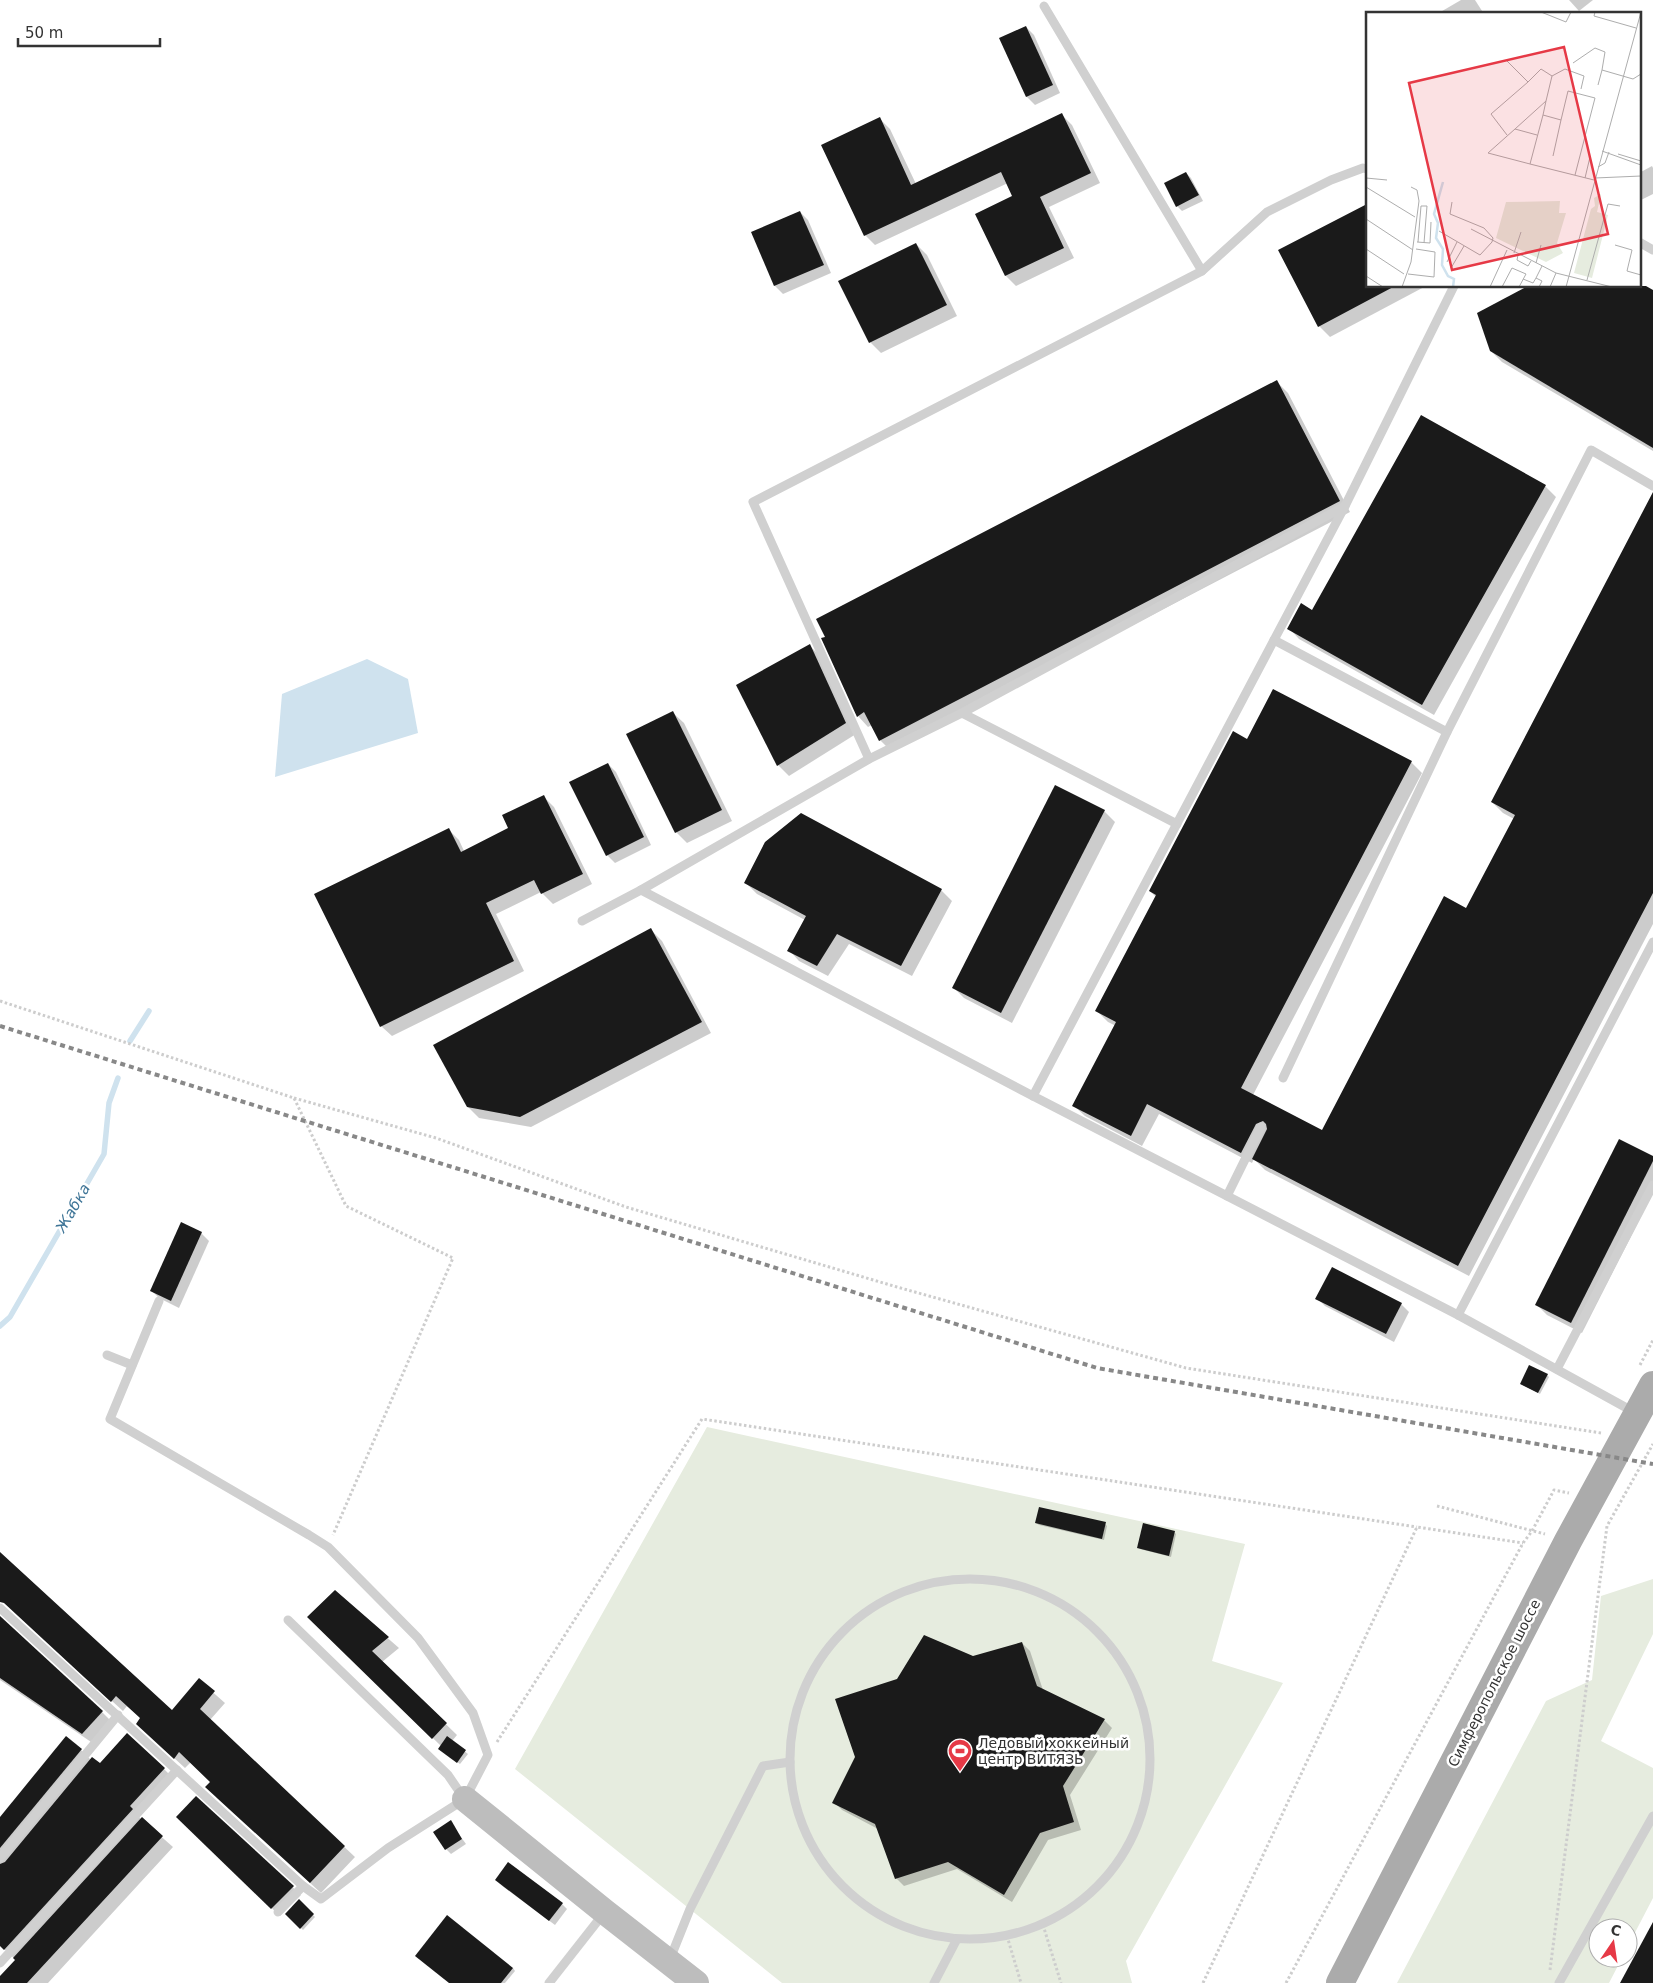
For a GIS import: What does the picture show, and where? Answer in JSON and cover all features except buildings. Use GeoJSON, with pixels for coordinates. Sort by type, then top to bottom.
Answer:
{"type":"FeatureCollection","features":[{"type":"Feature","properties":{"kind":"main road","name":"Симферопольское шоссе"},"geometry":{"type":"LineString","coordinates":[[1340,1983],[1568,1541],[1648,1398]]}},
{"type":"Feature","properties":{"kind":"street"},"geometry":{"type":"LineString","coordinates":[[464,1800],[696,1983]]}},
{"type":"Feature","properties":{"kind":"lane"},"geometry":{"type":"LineString","coordinates":[[1044,6],[1202,271]]}},
{"type":"Feature","properties":{"kind":"lane"},"geometry":{"type":"LineString","coordinates":[[869,759],[753,502],[1202,271],[1267,212],[1331,180],[1363,168],[1366,169]]}},
{"type":"Feature","properties":{"kind":"lane"},"geometry":{"type":"LineString","coordinates":[[1640,243],[1653,250]]}},
{"type":"Feature","properties":{"kind":"lane"},"geometry":{"type":"LineString","coordinates":[[1034,1096],[1345,506],[1453,288]]}},
{"type":"Feature","properties":{"kind":"lane"},"geometry":{"type":"LineString","coordinates":[[1283,1078],[1447,732],[1591,450],[1653,486]]}},
{"type":"Feature","properties":{"kind":"lane"},"geometry":{"type":"LineString","coordinates":[[582,921],[641,890],[869,759],[962,713],[1345,506]]}},
{"type":"Feature","properties":{"kind":"lane"},"geometry":{"type":"LineString","coordinates":[[1274,640],[1447,732]]}},
{"type":"Feature","properties":{"kind":"lane"},"geometry":{"type":"LineString","coordinates":[[962,713],[1177,824]]}},
{"type":"Feature","properties":{"kind":"lane"},"geometry":{"type":"LineString","coordinates":[[641,890],[1458,1315],[1557,1369],[1648,1398]]}},
{"type":"Feature","properties":{"kind":"lane"},"geometry":{"type":"LineString","coordinates":[[1458,1315],[1653,942]]}},
{"type":"Feature","properties":{"kind":"lane"},"geometry":{"type":"LineString","coordinates":[[1227,1196],[1261,1127]]}},
{"type":"Feature","properties":{"kind":"lane"},"geometry":{"type":"LineString","coordinates":[[1557,1369],[1653,1185]]}},
{"type":"Feature","properties":{"kind":"lane"},"geometry":{"type":"LineString","coordinates":[[0,1608],[303,1886],[321,1899],[388,1848],[464,1800],[488,1756],[473,1713],[418,1638],[328,1548],[310,1535],[110,1419],[158,1302]]}},
{"type":"Feature","properties":{"kind":"lane"},"geometry":{"type":"LineString","coordinates":[[106,1355],[132,1365]]}},
{"type":"Feature","properties":{"kind":"lane"},"geometry":{"type":"LineString","coordinates":[[976,1578],[1024,1586],[1068,1607],[1106,1638],[1133,1679],[1148,1725],[1151,1773],[1141,1821],[1118,1864],[1085,1899],[1043,1925],[1007,1936],[982,1940],[957,1939],[919,1932],[884,1918],[853,1896],[826,1868],[807,1836],[794,1800],[790,1762],[795,1714],[814,1669],[843,1630],[882,1601],[928,1583],[976,1578]]}},
{"type":"Feature","properties":{"kind":"lane"},"geometry":{"type":"LineString","coordinates":[[288,1620],[448,1775],[464,1800]]}},
{"type":"Feature","properties":{"kind":"lane"},"geometry":{"type":"LineString","coordinates":[[0,1858],[118,1715]]}},
{"type":"Feature","properties":{"kind":"lane"},"geometry":{"type":"LineString","coordinates":[[668,1961],[690,1910],[763,1766],[790,1762]]}},
{"type":"Feature","properties":{"kind":"lane"},"geometry":{"type":"LineString","coordinates":[[0,1963],[177,1770]]}},
{"type":"Feature","properties":{"kind":"lane"},"geometry":{"type":"LineString","coordinates":[[1559,1983],[1653,1816]]}},
{"type":"Feature","properties":{"kind":"lane"},"geometry":{"type":"LineString","coordinates":[[278,1912],[303,1886]]}},
{"type":"Feature","properties":{"kind":"lane"},"geometry":{"type":"LineString","coordinates":[[549,1983],[604,1912]]}},
{"type":"Feature","properties":{"kind":"lane"},"geometry":{"type":"LineString","coordinates":[[934,1983],[957,1939]]}},
{"type":"Feature","properties":{"kind":"path"},"geometry":{"type":"LineString","coordinates":[[0,1001],[294,1098],[436,1138],[626,1207],[897,1287],[1186,1368],[1606,1434],[1602,1440]]}},
{"type":"Feature","properties":{"kind":"path"},"geometry":{"type":"LineString","coordinates":[[294,1098],[346,1206],[453,1258],[328,1548]]}},
{"type":"Feature","properties":{"kind":"path"},"geometry":{"type":"LineString","coordinates":[[488,1756],[702,1419],[1523,1543]]}},
{"type":"Feature","properties":{"kind":"path"},"geometry":{"type":"LineString","coordinates":[[1549,1973],[1607,1526],[1653,1444]]}},
{"type":"Feature","properties":{"kind":"path"},"geometry":{"type":"LineString","coordinates":[[1286,1983],[1523,1543],[1554,1490],[1577,1494]]}},
{"type":"Feature","properties":{"kind":"path"},"geometry":{"type":"LineString","coordinates":[[1437,1506],[1568,1541]]}},
{"type":"Feature","properties":{"kind":"path"},"geometry":{"type":"LineString","coordinates":[[1203,1983],[1417,1527]]}},
{"type":"Feature","properties":{"kind":"path"},"geometry":{"type":"LineString","coordinates":[[1043,1925],[1061,1983]]}},
{"type":"Feature","properties":{"kind":"path"},"geometry":{"type":"LineString","coordinates":[[1007,1936],[1021,1983]]}},
{"type":"Feature","properties":{"kind":"shaded area"},"geometry":{"type":"Polygon","coordinates":[[[707,1427],[1245,1544],[1212,1661],[1283,1683],[1126,1961],[1132,1983],[782,1983],[515,1769],[707,1427]]]}},
{"type":"Feature","properties":{"kind":"shaded area"},"geometry":{"type":"Polygon","coordinates":[[[1653,1579],[1653,1634],[1601,1741],[1653,1768],[1653,1898],[1638,1927],[1638,1918],[1588,1918],[1588,1968],[1617,1968],[1609,1983],[1397,1983],[1546,1701],[1592,1680],[1601,1596],[1653,1579]]]}},
{"type":"Feature","properties":{"kind":"water"},"geometry":{"type":"Polygon","coordinates":[[[367,659],[408,679],[418,733],[275,777],[282,694],[367,659]]]}},
{"type":"Feature","properties":{"kind":"waterway","name":"Жабка"},"geometry":{"type":"LineString","coordinates":[[130,1041],[149,1011]]}},
{"type":"Feature","properties":{"kind":"waterway","name":"Жабка"},"geometry":{"type":"LineString","coordinates":[[0,1326],[10,1317],[104,1154],[109,1103],[118,1078]]}},
{"type":"Feature","properties":{"kind":"railway"},"geometry":{"type":"LineString","coordinates":[[0,1026],[1097,1368],[1653,1464]]}},
{"type":"Feature","properties":{"kind":"place","name":"Ледовый хоккейный центр ВИТЯЗЬ"},"geometry":{"type":"Point","coordinates":[960,1772]}}]}
